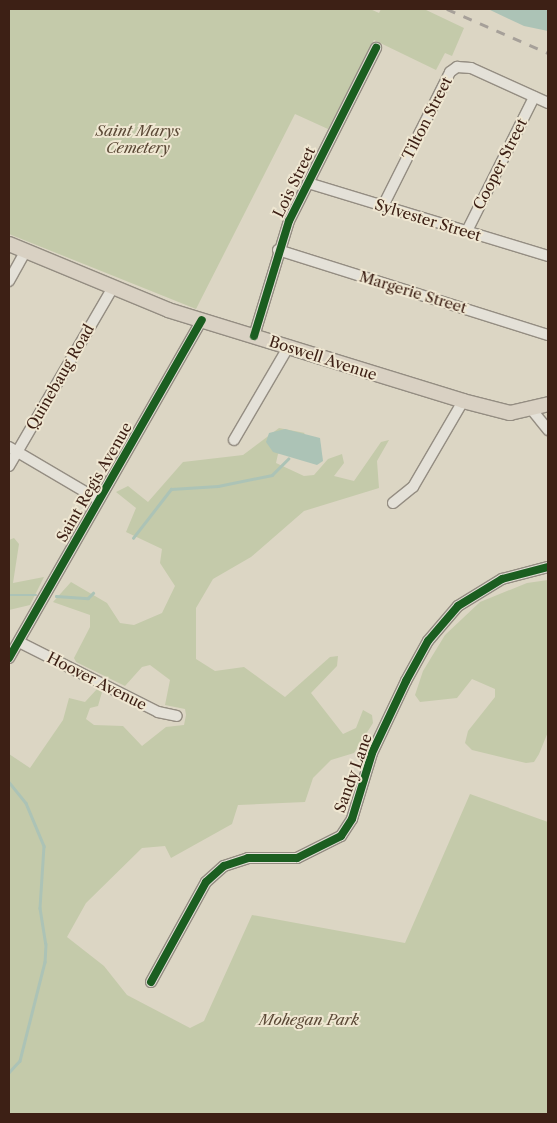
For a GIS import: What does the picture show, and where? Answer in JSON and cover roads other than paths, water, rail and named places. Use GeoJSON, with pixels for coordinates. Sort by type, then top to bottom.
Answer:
{"type":"FeatureCollection","features":[{"type":"Feature","properties":{"kind":"main road","name":"Boswell Avenue"},"geometry":{"type":"LineString","coordinates":[[9,244],[112,289],[202,320],[463,402],[506,413],[532,410],[548,404]]}},
{"type":"Feature","properties":{"kind":"street","name":"Lois Street"},"geometry":{"type":"LineString","coordinates":[[254,336],[278,250],[308,183],[376,48]]}},
{"type":"Feature","properties":{"kind":"street","name":"Tilton Street"},"geometry":{"type":"LineString","coordinates":[[383,206],[450,72],[458,67],[471,68],[548,103]]}},
{"type":"Feature","properties":{"kind":"street","name":"Cooper Street"},"geometry":{"type":"LineString","coordinates":[[467,231],[534,97]]}},
{"type":"Feature","properties":{"kind":"street","name":"Sylvester Street"},"geometry":{"type":"LineString","coordinates":[[308,183],[548,256]]}},
{"type":"Feature","properties":{"kind":"street","name":"Margerie Street"},"geometry":{"type":"LineString","coordinates":[[278,250],[548,335]]}},
{"type":"Feature","properties":{"kind":"street"},"geometry":{"type":"LineString","coordinates":[[9,281],[25,252]]}},
{"type":"Feature","properties":{"kind":"street","name":"Quinebaug Road"},"geometry":{"type":"LineString","coordinates":[[9,466],[13,450],[112,289]]}},
{"type":"Feature","properties":{"kind":"street","name":"Saint Regis Avenue"},"geometry":{"type":"LineString","coordinates":[[9,658],[202,320]]}},
{"type":"Feature","properties":{"kind":"street"},"geometry":{"type":"LineString","coordinates":[[234,440],[289,346]]}},
{"type":"Feature","properties":{"kind":"street"},"geometry":{"type":"LineString","coordinates":[[393,503],[413,487],[463,402]]}},
{"type":"Feature","properties":{"kind":"street"},"geometry":{"type":"LineString","coordinates":[[532,410],[548,430]]}},
{"type":"Feature","properties":{"kind":"street"},"geometry":{"type":"LineString","coordinates":[[13,450],[100,500]]}},
{"type":"Feature","properties":{"kind":"street","name":"Sandy Lane"},"geometry":{"type":"LineString","coordinates":[[151,982],[206,882],[224,866],[248,858],[297,858],[341,836],[352,819],[372,753],[406,681],[428,641],[458,606],[502,579],[548,568]]}},
{"type":"Feature","properties":{"kind":"street","name":"Hoover Avenue"},"geometry":{"type":"LineString","coordinates":[[18,642],[158,712],[177,716]]}},
{"type":"Feature","properties":{"kind":"waterway"},"geometry":{"type":"LineString","coordinates":[[133,538],[171,489],[218,486],[272,475],[288,459]]}},
{"type":"Feature","properties":{"kind":"waterway"},"geometry":{"type":"LineString","coordinates":[[56,596],[88,598],[93,593]]}},
{"type":"Feature","properties":{"kind":"waterway"},"geometry":{"type":"LineString","coordinates":[[9,595],[36,595]]}},
{"type":"Feature","properties":{"kind":"waterway"},"geometry":{"type":"LineString","coordinates":[[9,782],[26,803],[44,846],[40,908],[46,944],[45,962],[20,1061],[9,1073]]}},
{"type":"Feature","properties":{"kind":"railway"},"geometry":{"type":"LineString","coordinates":[[447,9],[548,53]]}},
{"type":"Feature","properties":{"kind":"park label","name":"Saint Marys Cemetery"},"geometry":{"type":"Point","coordinates":[138,138]}},
{"type":"Feature","properties":{"kind":"park label","name":"Mohegan Park"},"geometry":{"type":"Point","coordinates":[309,1020]}}]}
